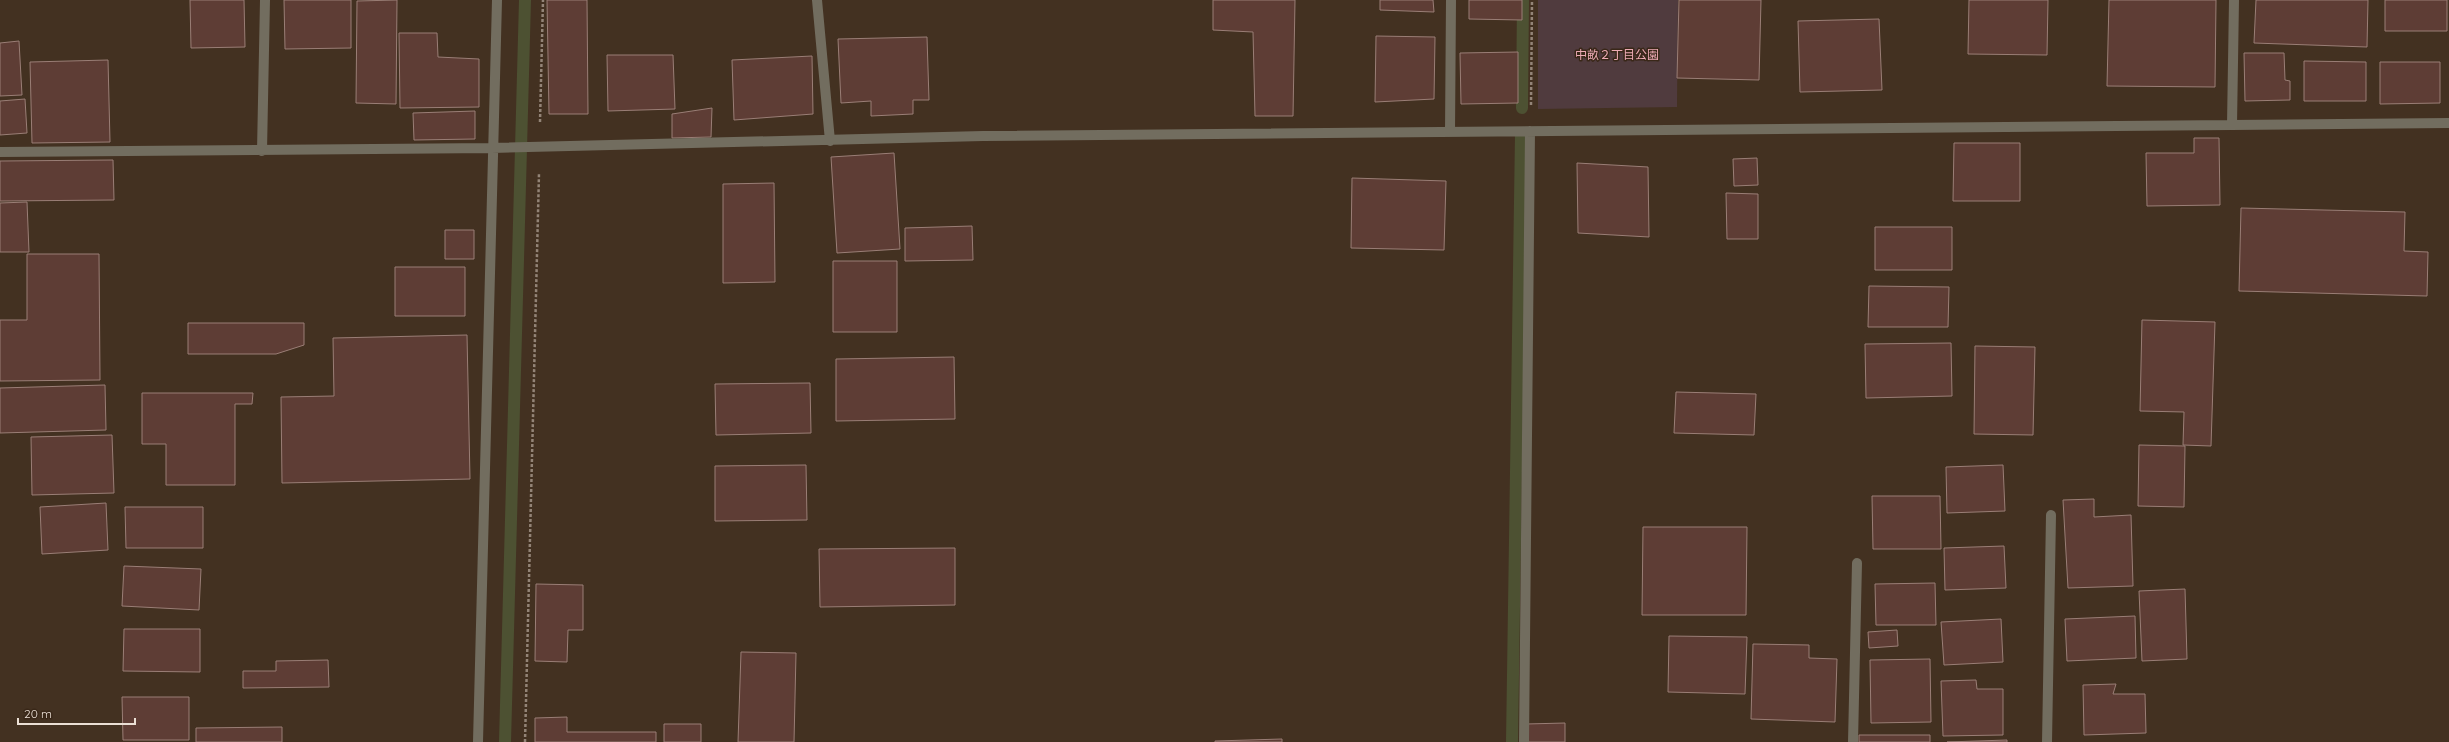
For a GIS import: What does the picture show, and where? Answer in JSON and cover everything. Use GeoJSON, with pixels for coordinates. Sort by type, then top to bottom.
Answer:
{"type":"FeatureCollection","features":[{"type":"Feature","properties":{"kind":"street"},"geometry":{"type":"LineString","coordinates":[[262,151],[265,0]]}},
{"type":"Feature","properties":{"kind":"street"},"geometry":{"type":"LineString","coordinates":[[478,742],[497,148],[497,0]]}},
{"type":"Feature","properties":{"kind":"street"},"geometry":{"type":"LineString","coordinates":[[817,0],[830,141]]}},
{"type":"Feature","properties":{"kind":"street"},"geometry":{"type":"LineString","coordinates":[[1450,132],[1451,0]]}},
{"type":"Feature","properties":{"kind":"street"},"geometry":{"type":"LineString","coordinates":[[2232,125],[2234,0]]}},
{"type":"Feature","properties":{"kind":"street"},"geometry":{"type":"LineString","coordinates":[[0,152],[536,148],[983,136],[2449,123]]}},
{"type":"Feature","properties":{"kind":"street"},"geometry":{"type":"LineString","coordinates":[[1524,742],[1530,131]]}},
{"type":"Feature","properties":{"kind":"street"},"geometry":{"type":"LineString","coordinates":[[2047,742],[2051,515]]}},
{"type":"Feature","properties":{"kind":"street"},"geometry":{"type":"LineString","coordinates":[[1853,742],[1857,563]]}},
{"type":"Feature","properties":{"kind":"path"},"geometry":{"type":"LineString","coordinates":[[525,742],[536,148],[544,0]]}},
{"type":"Feature","properties":{"kind":"path"},"geometry":{"type":"LineString","coordinates":[[1530,131],[1532,0]]}},
{"type":"Feature","properties":{"kind":"green space","name":"中畝２丁目公園"},"geometry":{"type":"Polygon","coordinates":[[[1538,0],[1678,0],[1677,107],[1538,109],[1538,0]]]}},
{"type":"Feature","properties":{"kind":"building"},"geometry":{"type":"Polygon","coordinates":[[[190,0],[244,0],[245,47],[191,48],[190,0]]]}},
{"type":"Feature","properties":{"kind":"building"},"geometry":{"type":"Polygon","coordinates":[[[284,0],[351,0],[351,48],[285,49],[284,0]]]}},
{"type":"Feature","properties":{"kind":"building"},"geometry":{"type":"Polygon","coordinates":[[[397,0],[396,104],[356,103],[357,1],[397,0]]]}},
{"type":"Feature","properties":{"kind":"building"},"geometry":{"type":"Polygon","coordinates":[[[547,0],[587,0],[588,114],[549,114],[547,0]]]}},
{"type":"Feature","properties":{"kind":"building"},"geometry":{"type":"Polygon","coordinates":[[[1213,0],[1295,0],[1293,116],[1255,116],[1253,32],[1213,30],[1213,0]]]}},
{"type":"Feature","properties":{"kind":"building"},"geometry":{"type":"Polygon","coordinates":[[[1380,0],[1433,0],[1434,12],[1380,10],[1380,0]]]}},
{"type":"Feature","properties":{"kind":"building"},"geometry":{"type":"Polygon","coordinates":[[[1469,0],[1522,0],[1522,20],[1469,19],[1469,0]]]}},
{"type":"Feature","properties":{"kind":"building"},"geometry":{"type":"Polygon","coordinates":[[[1679,0],[1761,0],[1759,80],[1677,78],[1679,0]]]}},
{"type":"Feature","properties":{"kind":"building"},"geometry":{"type":"Polygon","coordinates":[[[1969,0],[2048,0],[2047,55],[1968,54],[1969,0]]]}},
{"type":"Feature","properties":{"kind":"building"},"geometry":{"type":"Polygon","coordinates":[[[2109,0],[2216,0],[2215,87],[2107,86],[2109,0]]]}},
{"type":"Feature","properties":{"kind":"building"},"geometry":{"type":"Polygon","coordinates":[[[2256,0],[2368,0],[2367,47],[2254,43],[2256,0]]]}},
{"type":"Feature","properties":{"kind":"building"},"geometry":{"type":"Polygon","coordinates":[[[2385,0],[2447,0],[2447,31],[2385,31],[2385,0]]]}},
{"type":"Feature","properties":{"kind":"building"},"geometry":{"type":"Polygon","coordinates":[[[1879,19],[1882,90],[1800,92],[1798,21],[1879,19]]]}},
{"type":"Feature","properties":{"kind":"building"},"geometry":{"type":"Polygon","coordinates":[[[399,33],[437,33],[438,57],[479,59],[479,107],[400,108],[399,33]]]}},
{"type":"Feature","properties":{"kind":"building"},"geometry":{"type":"Polygon","coordinates":[[[1376,36],[1435,37],[1434,99],[1375,102],[1376,36]]]}},
{"type":"Feature","properties":{"kind":"building"},"geometry":{"type":"Polygon","coordinates":[[[927,37],[929,100],[913,100],[913,114],[871,116],[871,101],[841,103],[838,39],[927,37]]]}},
{"type":"Feature","properties":{"kind":"building"},"geometry":{"type":"Polygon","coordinates":[[[19,41],[22,95],[0,96],[0,43],[19,41]]]}},
{"type":"Feature","properties":{"kind":"building"},"geometry":{"type":"Polygon","coordinates":[[[1518,52],[1518,103],[1461,104],[1460,53],[1518,52]]]}},
{"type":"Feature","properties":{"kind":"building"},"geometry":{"type":"Polygon","coordinates":[[[2244,53],[2284,53],[2285,80],[2290,81],[2290,100],[2245,101],[2244,53]]]}},
{"type":"Feature","properties":{"kind":"building"},"geometry":{"type":"Polygon","coordinates":[[[607,55],[673,55],[675,109],[608,111],[607,55]]]}},
{"type":"Feature","properties":{"kind":"building"},"geometry":{"type":"Polygon","coordinates":[[[812,56],[813,114],[734,120],[732,60],[812,56]]]}},
{"type":"Feature","properties":{"kind":"building"},"geometry":{"type":"Polygon","coordinates":[[[108,60],[110,142],[32,143],[30,62],[108,60]]]}},
{"type":"Feature","properties":{"kind":"building"},"geometry":{"type":"Polygon","coordinates":[[[2304,61],[2366,62],[2366,101],[2304,101],[2304,61]]]}},
{"type":"Feature","properties":{"kind":"building"},"geometry":{"type":"Polygon","coordinates":[[[2380,62],[2440,62],[2440,103],[2380,104],[2380,62]]]}},
{"type":"Feature","properties":{"kind":"building"},"geometry":{"type":"Polygon","coordinates":[[[25,99],[27,133],[0,135],[0,101],[25,99]]]}},
{"type":"Feature","properties":{"kind":"building"},"geometry":{"type":"Polygon","coordinates":[[[712,108],[711,137],[672,138],[672,114],[712,108]]]}},
{"type":"Feature","properties":{"kind":"building"},"geometry":{"type":"Polygon","coordinates":[[[475,111],[475,139],[414,140],[413,113],[475,111]]]}},
{"type":"Feature","properties":{"kind":"building"},"geometry":{"type":"Polygon","coordinates":[[[2194,138],[2219,138],[2220,205],[2147,206],[2146,153],[2194,153],[2194,138]]]}},
{"type":"Feature","properties":{"kind":"building"},"geometry":{"type":"Polygon","coordinates":[[[1954,143],[2020,143],[2020,201],[1953,201],[1954,143]]]}},
{"type":"Feature","properties":{"kind":"building"},"geometry":{"type":"Polygon","coordinates":[[[894,153],[900,249],[837,253],[831,157],[894,153]]]}},
{"type":"Feature","properties":{"kind":"building"},"geometry":{"type":"Polygon","coordinates":[[[1757,158],[1758,185],[1734,186],[1733,159],[1757,158]]]}},
{"type":"Feature","properties":{"kind":"building"},"geometry":{"type":"Polygon","coordinates":[[[113,160],[114,200],[0,201],[0,161],[113,160]]]}},
{"type":"Feature","properties":{"kind":"building"},"geometry":{"type":"Polygon","coordinates":[[[1577,163],[1648,167],[1649,237],[1578,233],[1577,163]]]}},
{"type":"Feature","properties":{"kind":"building"},"geometry":{"type":"Polygon","coordinates":[[[1352,178],[1446,181],[1444,250],[1351,248],[1352,178]]]}},
{"type":"Feature","properties":{"kind":"building"},"geometry":{"type":"Polygon","coordinates":[[[774,183],[775,282],[723,283],[723,184],[774,183]]]}},
{"type":"Feature","properties":{"kind":"building"},"geometry":{"type":"Polygon","coordinates":[[[1726,193],[1758,194],[1758,239],[1727,239],[1726,193]]]}},
{"type":"Feature","properties":{"kind":"building"},"geometry":{"type":"Polygon","coordinates":[[[27,202],[29,252],[0,252],[0,203],[27,202]]]}},
{"type":"Feature","properties":{"kind":"building"},"geometry":{"type":"Polygon","coordinates":[[[2241,208],[2405,212],[2404,251],[2428,252],[2427,296],[2239,291],[2241,208]]]}},
{"type":"Feature","properties":{"kind":"building"},"geometry":{"type":"Polygon","coordinates":[[[972,226],[973,260],[905,261],[905,228],[972,226]]]}},
{"type":"Feature","properties":{"kind":"building"},"geometry":{"type":"Polygon","coordinates":[[[1875,227],[1952,227],[1952,270],[1875,270],[1875,227]]]}},
{"type":"Feature","properties":{"kind":"building"},"geometry":{"type":"Polygon","coordinates":[[[445,230],[474,230],[474,259],[445,259],[445,230]]]}},
{"type":"Feature","properties":{"kind":"building"},"geometry":{"type":"Polygon","coordinates":[[[27,254],[99,254],[100,380],[0,381],[0,320],[27,320],[27,254]]]}},
{"type":"Feature","properties":{"kind":"building"},"geometry":{"type":"Polygon","coordinates":[[[833,261],[897,261],[897,332],[833,332],[833,261]]]}},
{"type":"Feature","properties":{"kind":"building"},"geometry":{"type":"Polygon","coordinates":[[[395,267],[465,267],[465,316],[395,316],[395,267]]]}},
{"type":"Feature","properties":{"kind":"building"},"geometry":{"type":"Polygon","coordinates":[[[1869,286],[1949,287],[1948,327],[1868,327],[1869,286]]]}},
{"type":"Feature","properties":{"kind":"building"},"geometry":{"type":"Polygon","coordinates":[[[2142,320],[2215,322],[2211,446],[2183,445],[2184,412],[2140,411],[2142,320]]]}},
{"type":"Feature","properties":{"kind":"building"},"geometry":{"type":"Polygon","coordinates":[[[188,323],[304,323],[304,345],[276,354],[188,354],[188,323]]]}},
{"type":"Feature","properties":{"kind":"building"},"geometry":{"type":"Polygon","coordinates":[[[467,335],[470,479],[282,483],[281,397],[334,396],[333,338],[467,335]]]}},
{"type":"Feature","properties":{"kind":"building"},"geometry":{"type":"Polygon","coordinates":[[[1951,343],[1952,396],[1866,398],[1865,344],[1951,343]]]}},
{"type":"Feature","properties":{"kind":"building"},"geometry":{"type":"Polygon","coordinates":[[[1975,346],[2035,347],[2033,435],[1974,434],[1975,346]]]}},
{"type":"Feature","properties":{"kind":"building"},"geometry":{"type":"Polygon","coordinates":[[[954,357],[955,419],[836,421],[836,359],[954,357]]]}},
{"type":"Feature","properties":{"kind":"building"},"geometry":{"type":"Polygon","coordinates":[[[810,383],[811,433],[716,435],[715,384],[810,383]]]}},
{"type":"Feature","properties":{"kind":"building"},"geometry":{"type":"Polygon","coordinates":[[[105,385],[106,430],[0,433],[0,388],[105,385]]]}},
{"type":"Feature","properties":{"kind":"building"},"geometry":{"type":"Polygon","coordinates":[[[1676,392],[1756,394],[1754,435],[1674,433],[1676,392]]]}},
{"type":"Feature","properties":{"kind":"building"},"geometry":{"type":"Polygon","coordinates":[[[142,393],[253,393],[252,404],[235,404],[235,485],[166,485],[166,444],[142,444],[142,393]]]}},
{"type":"Feature","properties":{"kind":"building"},"geometry":{"type":"Polygon","coordinates":[[[112,435],[114,493],[32,495],[31,437],[112,435]]]}},
{"type":"Feature","properties":{"kind":"building"},"geometry":{"type":"Polygon","coordinates":[[[2139,445],[2185,446],[2184,507],[2138,506],[2139,445]]]}},
{"type":"Feature","properties":{"kind":"building"},"geometry":{"type":"Polygon","coordinates":[[[806,465],[807,520],[715,521],[715,466],[806,465]]]}},
{"type":"Feature","properties":{"kind":"building"},"geometry":{"type":"Polygon","coordinates":[[[2003,465],[2005,511],[1947,513],[1946,467],[2003,465]]]}},
{"type":"Feature","properties":{"kind":"building"},"geometry":{"type":"Polygon","coordinates":[[[1872,496],[1940,496],[1941,549],[1873,549],[1872,496]]]}},
{"type":"Feature","properties":{"kind":"building"},"geometry":{"type":"Polygon","coordinates":[[[2094,499],[2094,517],[2131,515],[2133,586],[2068,588],[2063,500],[2094,499]]]}},
{"type":"Feature","properties":{"kind":"building"},"geometry":{"type":"Polygon","coordinates":[[[106,503],[108,550],[42,554],[40,507],[106,503]]]}},
{"type":"Feature","properties":{"kind":"building"},"geometry":{"type":"Polygon","coordinates":[[[125,507],[203,507],[203,548],[126,548],[125,507]]]}},
{"type":"Feature","properties":{"kind":"building"},"geometry":{"type":"Polygon","coordinates":[[[1643,527],[1747,527],[1746,615],[1642,615],[1643,527]]]}},
{"type":"Feature","properties":{"kind":"building"},"geometry":{"type":"Polygon","coordinates":[[[2004,546],[2006,588],[1945,590],[1944,548],[2004,546]]]}},
{"type":"Feature","properties":{"kind":"building"},"geometry":{"type":"Polygon","coordinates":[[[955,548],[955,605],[820,607],[819,549],[955,548]]]}},
{"type":"Feature","properties":{"kind":"building"},"geometry":{"type":"Polygon","coordinates":[[[124,566],[201,569],[199,610],[122,606],[124,566]]]}},
{"type":"Feature","properties":{"kind":"building"},"geometry":{"type":"Polygon","coordinates":[[[1935,583],[1936,625],[1876,625],[1875,584],[1935,583]]]}},
{"type":"Feature","properties":{"kind":"building"},"geometry":{"type":"Polygon","coordinates":[[[536,584],[583,585],[583,630],[568,630],[567,662],[535,661],[536,584]]]}},
{"type":"Feature","properties":{"kind":"building"},"geometry":{"type":"Polygon","coordinates":[[[2185,589],[2187,659],[2142,661],[2139,591],[2185,589]]]}},
{"type":"Feature","properties":{"kind":"building"},"geometry":{"type":"Polygon","coordinates":[[[2135,616],[2136,658],[2067,661],[2065,619],[2135,616]]]}},
{"type":"Feature","properties":{"kind":"building"},"geometry":{"type":"Polygon","coordinates":[[[2001,619],[2003,662],[1944,665],[1941,622],[2001,619]]]}},
{"type":"Feature","properties":{"kind":"building"},"geometry":{"type":"Polygon","coordinates":[[[124,629],[200,629],[200,672],[123,671],[124,629]]]}},
{"type":"Feature","properties":{"kind":"building"},"geometry":{"type":"Polygon","coordinates":[[[1897,630],[1898,646],[1869,648],[1868,632],[1897,630]]]}},
{"type":"Feature","properties":{"kind":"building"},"geometry":{"type":"Polygon","coordinates":[[[1669,636],[1747,637],[1745,694],[1668,692],[1669,636]]]}},
{"type":"Feature","properties":{"kind":"building"},"geometry":{"type":"Polygon","coordinates":[[[1753,644],[1809,645],[1809,658],[1837,659],[1835,722],[1751,719],[1753,644]]]}},
{"type":"Feature","properties":{"kind":"building"},"geometry":{"type":"Polygon","coordinates":[[[741,652],[796,653],[794,742],[738,742],[741,652]]]}},
{"type":"Feature","properties":{"kind":"building"},"geometry":{"type":"Polygon","coordinates":[[[1930,659],[1931,722],[1871,723],[1870,660],[1930,659]]]}},
{"type":"Feature","properties":{"kind":"building"},"geometry":{"type":"Polygon","coordinates":[[[328,660],[329,687],[243,688],[243,671],[276,671],[276,661],[328,660]]]}},
{"type":"Feature","properties":{"kind":"building"},"geometry":{"type":"Polygon","coordinates":[[[1976,680],[1977,689],[2003,689],[2003,735],[1943,736],[1941,681],[1976,680]]]}},
{"type":"Feature","properties":{"kind":"building"},"geometry":{"type":"Polygon","coordinates":[[[2116,684],[2113,694],[2145,694],[2146,733],[2084,735],[2083,685],[2116,684]]]}},
{"type":"Feature","properties":{"kind":"building"},"geometry":{"type":"Polygon","coordinates":[[[122,697],[189,697],[189,740],[123,740],[122,697]]]}},
{"type":"Feature","properties":{"kind":"building"},"geometry":{"type":"Polygon","coordinates":[[[567,717],[567,732],[656,732],[656,742],[535,742],[535,718],[567,717]]]}},
{"type":"Feature","properties":{"kind":"building"},"geometry":{"type":"Polygon","coordinates":[[[1565,723],[1565,742],[1527,742],[1526,724],[1565,723]]]}},
{"type":"Feature","properties":{"kind":"building"},"geometry":{"type":"Polygon","coordinates":[[[664,724],[701,724],[701,742],[664,742],[664,724]]]}},
{"type":"Feature","properties":{"kind":"building"},"geometry":{"type":"Polygon","coordinates":[[[282,727],[282,742],[196,742],[196,728],[282,727]]]}},
{"type":"Feature","properties":{"kind":"building"},"geometry":{"type":"Polygon","coordinates":[[[1859,735],[1930,735],[1930,742],[1859,742],[1859,735]]]}},
{"type":"Feature","properties":{"kind":"building"},"geometry":{"type":"Polygon","coordinates":[[[1282,739],[1282,742],[1215,742],[1215,741],[1282,739]]]}},
{"type":"Feature","properties":{"kind":"building"},"geometry":{"type":"Polygon","coordinates":[[[2007,740],[2007,742],[1947,742],[2007,740]]]}},
{"type":"Feature","properties":{"kind":"waterway"},"geometry":{"type":"LineString","coordinates":[[505,742],[525,0]]}},
{"type":"Feature","properties":{"kind":"waterway"},"geometry":{"type":"LineString","coordinates":[[1522,108],[1523,0]]}},
{"type":"Feature","properties":{"kind":"waterway"},"geometry":{"type":"LineString","coordinates":[[1512,742],[1521,134]]}}]}
